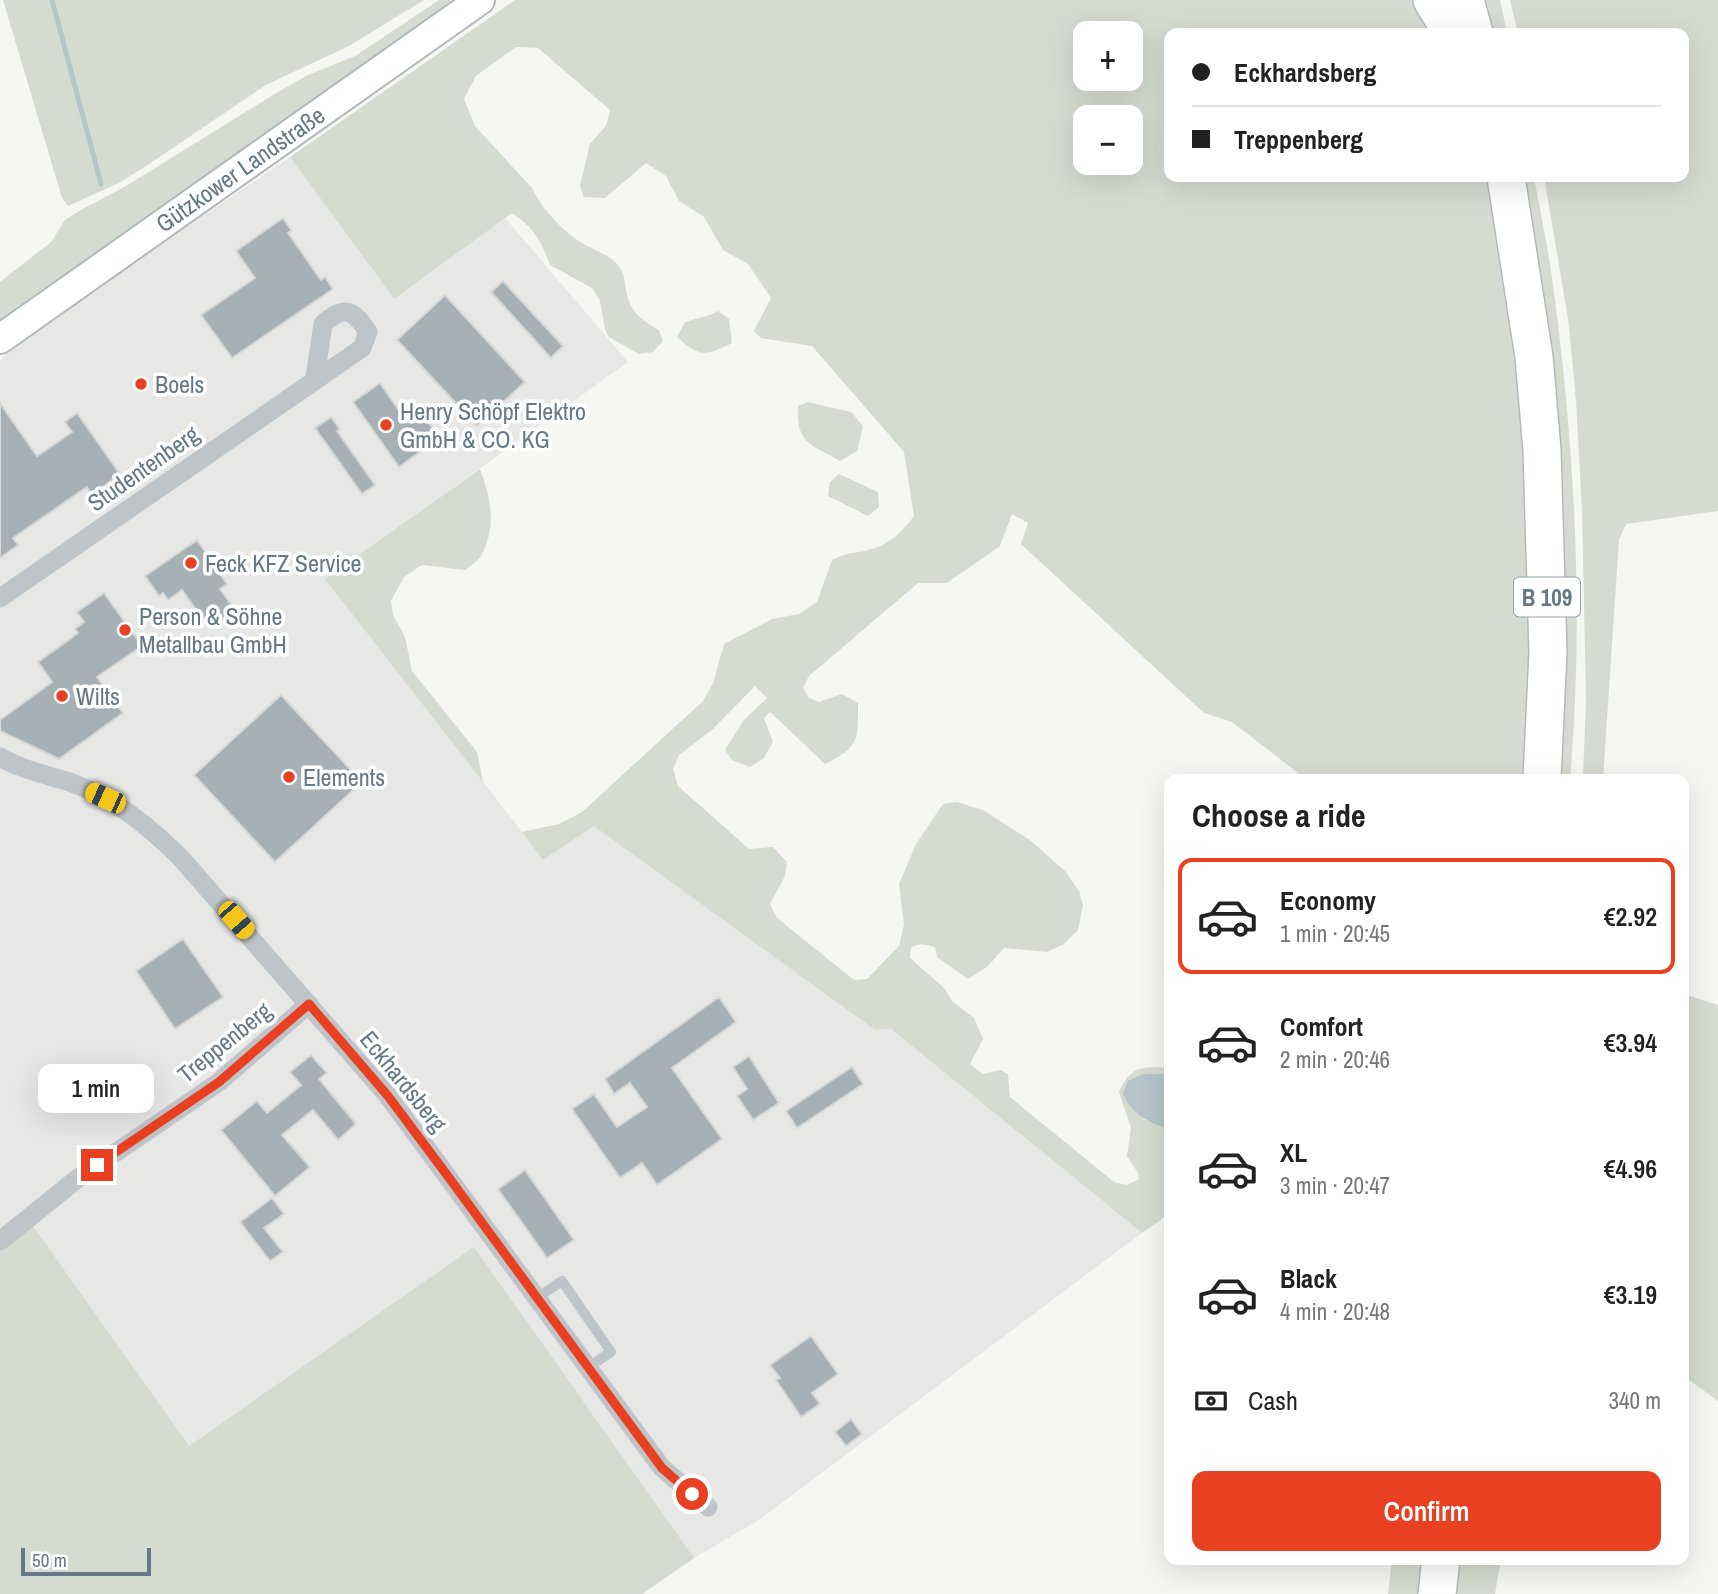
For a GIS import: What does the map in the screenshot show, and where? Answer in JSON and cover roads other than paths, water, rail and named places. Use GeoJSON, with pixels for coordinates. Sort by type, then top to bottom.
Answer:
{"type":"FeatureCollection","features":[{"type":"Feature","properties":{"kind":"highway"},"geometry":{"type":"LineString","coordinates":[[1432,0],[1449,28]]}},
{"type":"Feature","properties":{"kind":"highway"},"geometry":{"type":"LineString","coordinates":[[1465,0],[1473,28]]}},
{"type":"Feature","properties":{"kind":"highway","name":"B 109"},"geometry":{"type":"LineString","coordinates":[[1507,182],[1534,357],[1542,450],[1548,652],[1542,774]]}},
{"type":"Feature","properties":{"kind":"highway"},"geometry":{"type":"LineString","coordinates":[[1437,1594],[1440,1565]]}},
{"type":"Feature","properties":{"kind":"main road","name":"Gützkower Landstraße"},"geometry":{"type":"LineString","coordinates":[[0,339],[480,0]]}},
{"type":"Feature","properties":{"kind":"street","name":"Studentenberg"},"geometry":{"type":"LineString","coordinates":[[0,598],[315,378]]}},
{"type":"Feature","properties":{"kind":"street","name":"Eckhardsberg"},"geometry":{"type":"LineString","coordinates":[[0,757],[105,798],[156,833],[180,857],[388,1096],[662,1468],[708,1507]]}},
{"type":"Feature","properties":{"kind":"street","name":"Treppenberg"},"geometry":{"type":"LineString","coordinates":[[0,1241],[77,1179],[219,1082],[309,1004]]}},
{"type":"Feature","properties":{"kind":"lane"},"geometry":{"type":"LineString","coordinates":[[537,1298],[562,1281],[611,1352],[587,1368]]}},
{"type":"Feature","properties":{"kind":"waterway"},"geometry":{"type":"LineString","coordinates":[[52,0],[101,184]]}},
{"type":"Feature","properties":{"kind":"place","name":"Boels"},"geometry":{"type":"Point","coordinates":[141,384]}},
{"type":"Feature","properties":{"kind":"place","name":"Henry Schöpf Elektro GmbH & CO. KG"},"geometry":{"type":"Point","coordinates":[386,425]}},
{"type":"Feature","properties":{"kind":"place","name":"Feck KFZ Service"},"geometry":{"type":"Point","coordinates":[191,563]}},
{"type":"Feature","properties":{"kind":"place","name":"Person & Söhne Metallbau GmbH"},"geometry":{"type":"Point","coordinates":[125,630]}},
{"type":"Feature","properties":{"kind":"place","name":"Wilts"},"geometry":{"type":"Point","coordinates":[62,696]}},
{"type":"Feature","properties":{"kind":"place","name":"Elements"},"geometry":{"type":"Point","coordinates":[289,777]}}]}
